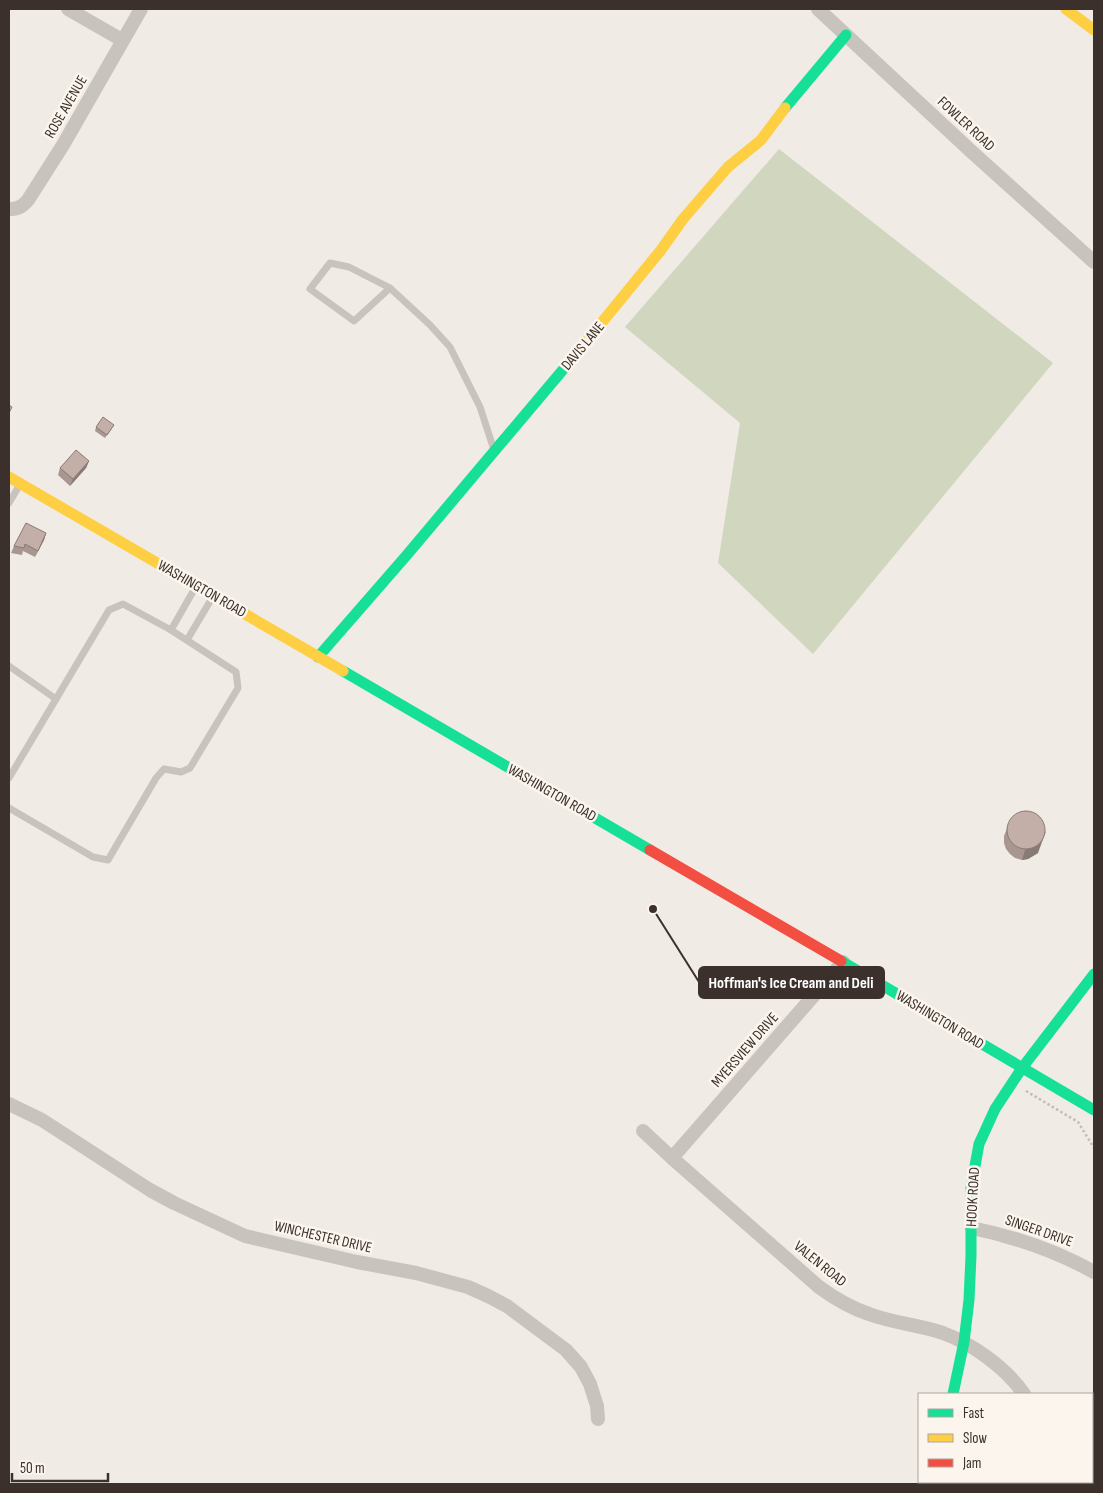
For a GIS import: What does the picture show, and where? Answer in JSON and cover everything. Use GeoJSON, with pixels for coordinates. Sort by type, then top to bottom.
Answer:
{"type":"FeatureCollection","features":[{"type":"Feature","properties":{"kind":"main road"},"geometry":{"type":"LineString","coordinates":[[1066,9],[1094,30]]}},
{"type":"Feature","properties":{"kind":"main road","name":"DAVIS LANE"},"geometry":{"type":"LineString","coordinates":[[318,657],[406,556],[619,302],[661,250],[683,219],[728,167],[761,140],[788,104],[846,35]]}},
{"type":"Feature","properties":{"kind":"main road","name":"WASHINGTON ROAD"},"geometry":{"type":"LineString","coordinates":[[9,477],[1094,1110]]}},
{"type":"Feature","properties":{"kind":"main road","name":"HOOK ROAD"},"geometry":{"type":"LineString","coordinates":[[953,1393],[964,1342],[971,1279],[972,1173],[979,1144],[995,1110],[1022,1068],[1094,974]]}},
{"type":"Feature","properties":{"kind":"street"},"geometry":{"type":"LineString","coordinates":[[68,9],[122,40]]}},
{"type":"Feature","properties":{"kind":"street","name":"ROSE AVENUE"},"geometry":{"type":"LineString","coordinates":[[9,208],[16,209],[22,207],[28,200],[63,145],[141,9]]}},
{"type":"Feature","properties":{"kind":"street","name":"FOWLER ROAD"},"geometry":{"type":"LineString","coordinates":[[818,9],[1094,262]]}},
{"type":"Feature","properties":{"kind":"street","name":"MYERSVIEW DRIVE"},"geometry":{"type":"LineString","coordinates":[[672,1158],[843,962]]}},
{"type":"Feature","properties":{"kind":"street","name":"WINCHESTER DRIVE"},"geometry":{"type":"LineString","coordinates":[[9,1104],[42,1120],[139,1183],[174,1203],[244,1236],[357,1262],[416,1273],[468,1287],[508,1306],[566,1350],[581,1367],[590,1384],[597,1406],[598,1419]]}},
{"type":"Feature","properties":{"kind":"street","name":"VALEN ROAD"},"geometry":{"type":"LineString","coordinates":[[643,1131],[832,1297],[869,1314],[942,1333],[964,1342],[1004,1371],[1023,1393]]}},
{"type":"Feature","properties":{"kind":"street","name":"SINGER DRIVE"},"geometry":{"type":"LineString","coordinates":[[972,1228],[1007,1236],[1044,1248],[1072,1259],[1094,1272]]}},
{"type":"Feature","properties":{"kind":"lane"},"geometry":{"type":"LineString","coordinates":[[390,288],[354,321],[310,289],[330,263],[349,267],[390,288],[430,325],[450,347],[480,407],[494,450]]}},
{"type":"Feature","properties":{"kind":"lane"},"geometry":{"type":"LineString","coordinates":[[9,503],[21,484]]}},
{"type":"Feature","properties":{"kind":"lane"},"geometry":{"type":"LineString","coordinates":[[171,630],[196,586]]}},
{"type":"Feature","properties":{"kind":"lane"},"geometry":{"type":"LineString","coordinates":[[187,640],[213,596]]}},
{"type":"Feature","properties":{"kind":"lane"},"geometry":{"type":"LineString","coordinates":[[9,778],[109,610],[123,604],[171,630],[236,672],[238,688],[190,768],[181,772],[164,769],[156,778],[108,860],[93,857],[9,808]]}},
{"type":"Feature","properties":{"kind":"lane"},"geometry":{"type":"LineString","coordinates":[[9,666],[56,699]]}},
{"type":"Feature","properties":{"kind":"path"},"geometry":{"type":"LineString","coordinates":[[1012,1083],[1078,1122],[1094,1148]]}},
{"type":"Feature","properties":{"kind":"green space"},"geometry":{"type":"Polygon","coordinates":[[[779,149],[1053,363],[813,654],[718,563],[740,423],[625,327],[779,149]]]}},
{"type":"Feature","properties":{"kind":"building"},"geometry":{"type":"Polygon","coordinates":[[[103,417],[114,425],[107,435],[96,427],[103,417]]]}},
{"type":"Feature","properties":{"kind":"building"},"geometry":{"type":"Polygon","coordinates":[[[76,450],[89,461],[73,479],[60,468],[76,450]]]}},
{"type":"Feature","properties":{"kind":"building"},"geometry":{"type":"Polygon","coordinates":[[[26,523],[46,533],[38,551],[25,544],[24,548],[14,546],[26,523]]]}},
{"type":"Feature","properties":{"kind":"building"},"geometry":{"type":"Polygon","coordinates":[[[1026,811],[1040,816],[1045,830],[1040,844],[1026,849],[1012,844],[1007,830],[1012,816],[1026,811]]]}},
{"type":"Feature","properties":{"kind":"traffic: fast"},"geometry":{"type":"LineString","coordinates":[[785,108],[846,35]]}},
{"type":"Feature","properties":{"kind":"traffic: fast"},"geometry":{"type":"LineString","coordinates":[[318,657],[572,359]]}},
{"type":"Feature","properties":{"kind":"traffic: fast"},"geometry":{"type":"LineString","coordinates":[[343,671],[650,850]]}},
{"type":"Feature","properties":{"kind":"traffic: fast"},"geometry":{"type":"LineString","coordinates":[[841,961],[1094,1110]]}},
{"type":"Feature","properties":{"kind":"traffic: fast"},"geometry":{"type":"LineString","coordinates":[[953,1393],[964,1342],[969,1300],[971,1188],[979,1144],[995,1109],[1022,1068],[1094,974]]}},
{"type":"Feature","properties":{"kind":"traffic: slow"},"geometry":{"type":"LineString","coordinates":[[1066,9],[1094,30]]}},
{"type":"Feature","properties":{"kind":"traffic: slow"},"geometry":{"type":"LineString","coordinates":[[572,359],[661,250],[683,219],[728,167],[761,140],[785,108]]}},
{"type":"Feature","properties":{"kind":"traffic: slow"},"geometry":{"type":"LineString","coordinates":[[9,477],[343,671]]}},
{"type":"Feature","properties":{"kind":"traffic: jam"},"geometry":{"type":"LineString","coordinates":[[650,850],[841,961]]}},
{"type":"Feature","properties":{"kind":"place","name":"Hoffman's Ice Cream and Deli"},"geometry":{"type":"Point","coordinates":[653,909]}}]}
